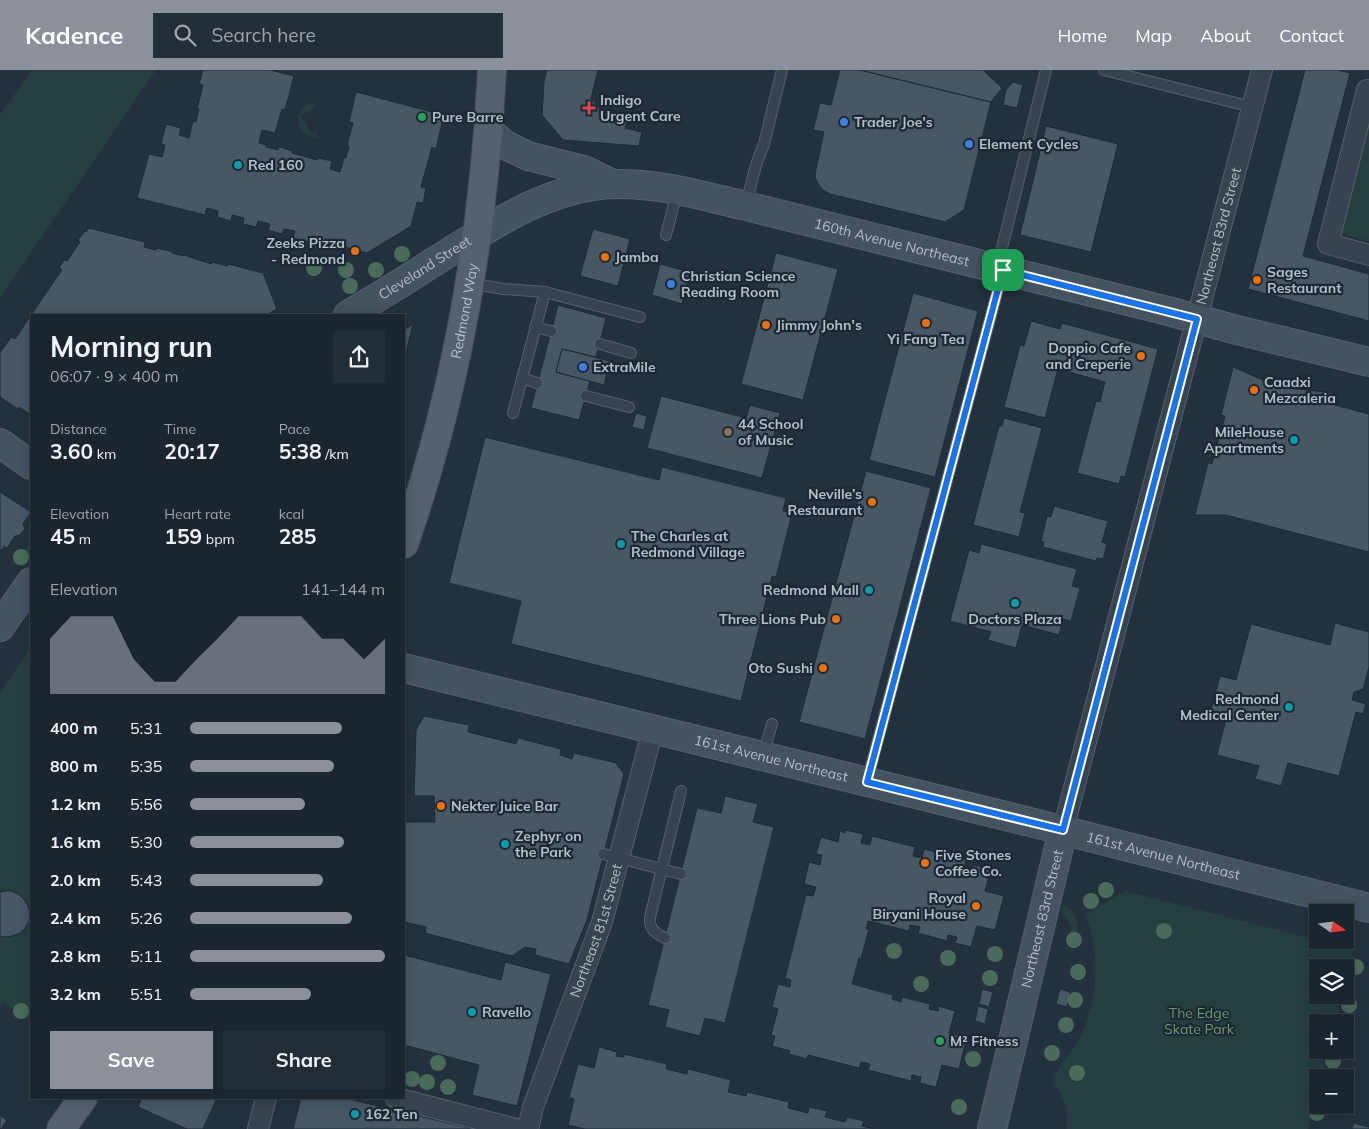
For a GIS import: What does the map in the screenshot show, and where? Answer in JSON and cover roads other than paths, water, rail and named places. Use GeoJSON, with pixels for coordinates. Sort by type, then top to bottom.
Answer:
{"type":"FeatureCollection","features":[{"type":"Feature","properties":{"kind":"main road","name":"Redmond Way"},"geometry":{"type":"LineString","coordinates":[[405,541],[440,423],[459,342],[476,235],[489,131],[492,70]]}},
{"type":"Feature","properties":{"kind":"main road"},"geometry":{"type":"LineString","coordinates":[[62,1129],[81,1099]]}},
{"type":"Feature","properties":{"kind":"street","name":"Northeast 83rd Street"},"geometry":{"type":"LineString","coordinates":[[992,1129],[1063,830],[1262,70]]}},
{"type":"Feature","properties":{"kind":"street"},"geometry":{"type":"LineString","coordinates":[[1369,91],[1367,90],[1328,244],[1369,255]]}},
{"type":"Feature","properties":{"kind":"street"},"geometry":{"type":"LineString","coordinates":[[489,131],[505,146],[528,156],[584,170],[615,184]]}},
{"type":"Feature","properties":{"kind":"street","name":"160th Avenue Northeast"},"geometry":{"type":"LineString","coordinates":[[476,235],[522,210],[554,196],[590,186],[615,184],[646,185],[678,190],[746,206],[1369,362]]}},
{"type":"Feature","properties":{"kind":"street","name":"Cleveland Street"},"geometry":{"type":"LineString","coordinates":[[350,314],[476,235]]}},
{"type":"Feature","properties":{"kind":"street"},"geometry":{"type":"LineString","coordinates":[[0,443],[30,464]]}},
{"type":"Feature","properties":{"kind":"street"},"geometry":{"type":"LineString","coordinates":[[0,627],[30,583]]}},
{"type":"Feature","properties":{"kind":"street","name":"161st Avenue Northeast"},"geometry":{"type":"LineString","coordinates":[[405,668],[1063,830],[1369,908]]}},
{"type":"Feature","properties":{"kind":"street","name":"Northeast 81st Street"},"geometry":{"type":"LineString","coordinates":[[528,1129],[533,1107],[602,922],[611,856],[654,729]]}},
{"type":"Feature","properties":{"kind":"street"},"geometry":{"type":"LineString","coordinates":[[258,1129],[266,1099]]}},
{"type":"Feature","properties":{"kind":"street"},"geometry":{"type":"LineString","coordinates":[[400,1099],[516,1129]]}},
{"type":"Feature","properties":{"kind":"lane"},"geometry":{"type":"LineString","coordinates":[[746,206],[756,165],[764,144],[782,70]]}},
{"type":"Feature","properties":{"kind":"lane"},"geometry":{"type":"LineString","coordinates":[[867,782],[1000,270],[1046,70]]}},
{"type":"Feature","properties":{"kind":"lane"},"geometry":{"type":"LineString","coordinates":[[1104,70],[1252,108]]}},
{"type":"Feature","properties":{"kind":"lane"},"geometry":{"type":"LineString","coordinates":[[666,235],[678,190]]}},
{"type":"Feature","properties":{"kind":"lane"},"geometry":{"type":"LineString","coordinates":[[469,283],[503,289],[545,292],[640,317]]}},
{"type":"Feature","properties":{"kind":"lane"},"geometry":{"type":"LineString","coordinates":[[512,413],[545,292]]}},
{"type":"Feature","properties":{"kind":"lane"},"geometry":{"type":"LineString","coordinates":[[535,328],[551,331]]}},
{"type":"Feature","properties":{"kind":"lane"},"geometry":{"type":"LineString","coordinates":[[600,344],[631,353]]}},
{"type":"Feature","properties":{"kind":"lane"},"geometry":{"type":"LineString","coordinates":[[522,378],[537,383]]}},
{"type":"Feature","properties":{"kind":"lane"},"geometry":{"type":"LineString","coordinates":[[586,396],[629,407]]}},
{"type":"Feature","properties":{"kind":"lane"},"geometry":{"type":"LineString","coordinates":[[762,756],[772,724]]}},
{"type":"Feature","properties":{"kind":"lane"},"geometry":{"type":"LineString","coordinates":[[665,938],[654,932],[650,926],[650,921],[681,791]]}},
{"type":"Feature","properties":{"kind":"lane"},"geometry":{"type":"LineString","coordinates":[[611,856],[681,874]]}},
{"type":"Feature","properties":{"kind":"place","name":"Indigo Urgent Care"},"geometry":{"type":"Point","coordinates":[589,108]}},
{"type":"Feature","properties":{"kind":"place","name":"Pure Barre"},"geometry":{"type":"Point","coordinates":[422,117]}},
{"type":"Feature","properties":{"kind":"place","name":"Trader Joe's"},"geometry":{"type":"Point","coordinates":[844,122]}},
{"type":"Feature","properties":{"kind":"place","name":"Element Cycles"},"geometry":{"type":"Point","coordinates":[969,144]}},
{"type":"Feature","properties":{"kind":"place","name":"Red 160"},"geometry":{"type":"Point","coordinates":[238,165]}},
{"type":"Feature","properties":{"kind":"place","name":"Zeeks Pizza - Redmond"},"geometry":{"type":"Point","coordinates":[355,251]}},
{"type":"Feature","properties":{"kind":"place","name":"Jamba"},"geometry":{"type":"Point","coordinates":[605,257]}},
{"type":"Feature","properties":{"kind":"place","name":"Sages Restaurant"},"geometry":{"type":"Point","coordinates":[1257,280]}},
{"type":"Feature","properties":{"kind":"place","name":"Christian Science Reading Room"},"geometry":{"type":"Point","coordinates":[671,284]}},
{"type":"Feature","properties":{"kind":"place","name":"Yi Fang Tea"},"geometry":{"type":"Point","coordinates":[926,323]}},
{"type":"Feature","properties":{"kind":"place","name":"Jimmy John's"},"geometry":{"type":"Point","coordinates":[766,325]}},
{"type":"Feature","properties":{"kind":"place","name":"Doppio Cafe and Creperie"},"geometry":{"type":"Point","coordinates":[1141,356]}},
{"type":"Feature","properties":{"kind":"place","name":"ExtraMile"},"geometry":{"type":"Point","coordinates":[583,367]}},
{"type":"Feature","properties":{"kind":"place","name":"Caadxi Mezcaleria"},"geometry":{"type":"Point","coordinates":[1254,390]}},
{"type":"Feature","properties":{"kind":"place","name":"44 School of Music"},"geometry":{"type":"Point","coordinates":[728,432]}},
{"type":"Feature","properties":{"kind":"place","name":"MileHouse Apartments"},"geometry":{"type":"Point","coordinates":[1294,440]}},
{"type":"Feature","properties":{"kind":"place","name":"Neville’s Restaurant"},"geometry":{"type":"Point","coordinates":[872,502]}},
{"type":"Feature","properties":{"kind":"place","name":"The Charles at Redmond Village"},"geometry":{"type":"Point","coordinates":[621,544]}},
{"type":"Feature","properties":{"kind":"place","name":"Redmond Mall"},"geometry":{"type":"Point","coordinates":[869,590]}},
{"type":"Feature","properties":{"kind":"place","name":"Doctors Plaza"},"geometry":{"type":"Point","coordinates":[1015,603]}},
{"type":"Feature","properties":{"kind":"place","name":"Three Lions Pub"},"geometry":{"type":"Point","coordinates":[836,619]}},
{"type":"Feature","properties":{"kind":"place","name":"Oto Sushi"},"geometry":{"type":"Point","coordinates":[823,668]}},
{"type":"Feature","properties":{"kind":"place","name":"Redmond Medical Center"},"geometry":{"type":"Point","coordinates":[1289,707]}},
{"type":"Feature","properties":{"kind":"place","name":"Nekter Juice Bar"},"geometry":{"type":"Point","coordinates":[441,806]}},
{"type":"Feature","properties":{"kind":"place","name":"Zephyr on the Park"},"geometry":{"type":"Point","coordinates":[505,844]}},
{"type":"Feature","properties":{"kind":"place","name":"Five Stones Coffee Co."},"geometry":{"type":"Point","coordinates":[925,863]}},
{"type":"Feature","properties":{"kind":"place","name":"Royal Biryani House"},"geometry":{"type":"Point","coordinates":[976,906]}},
{"type":"Feature","properties":{"kind":"place","name":"Ravello"},"geometry":{"type":"Point","coordinates":[472,1012]}},
{"type":"Feature","properties":{"kind":"place","name":"M² Fitness"},"geometry":{"type":"Point","coordinates":[940,1041]}},
{"type":"Feature","properties":{"kind":"place","name":"162 Ten"},"geometry":{"type":"Point","coordinates":[355,1114]}},
{"type":"Feature","properties":{"kind":"park label","name":"The Edge Skate Park"},"geometry":{"type":"Point","coordinates":[1199,1022]}}]}
